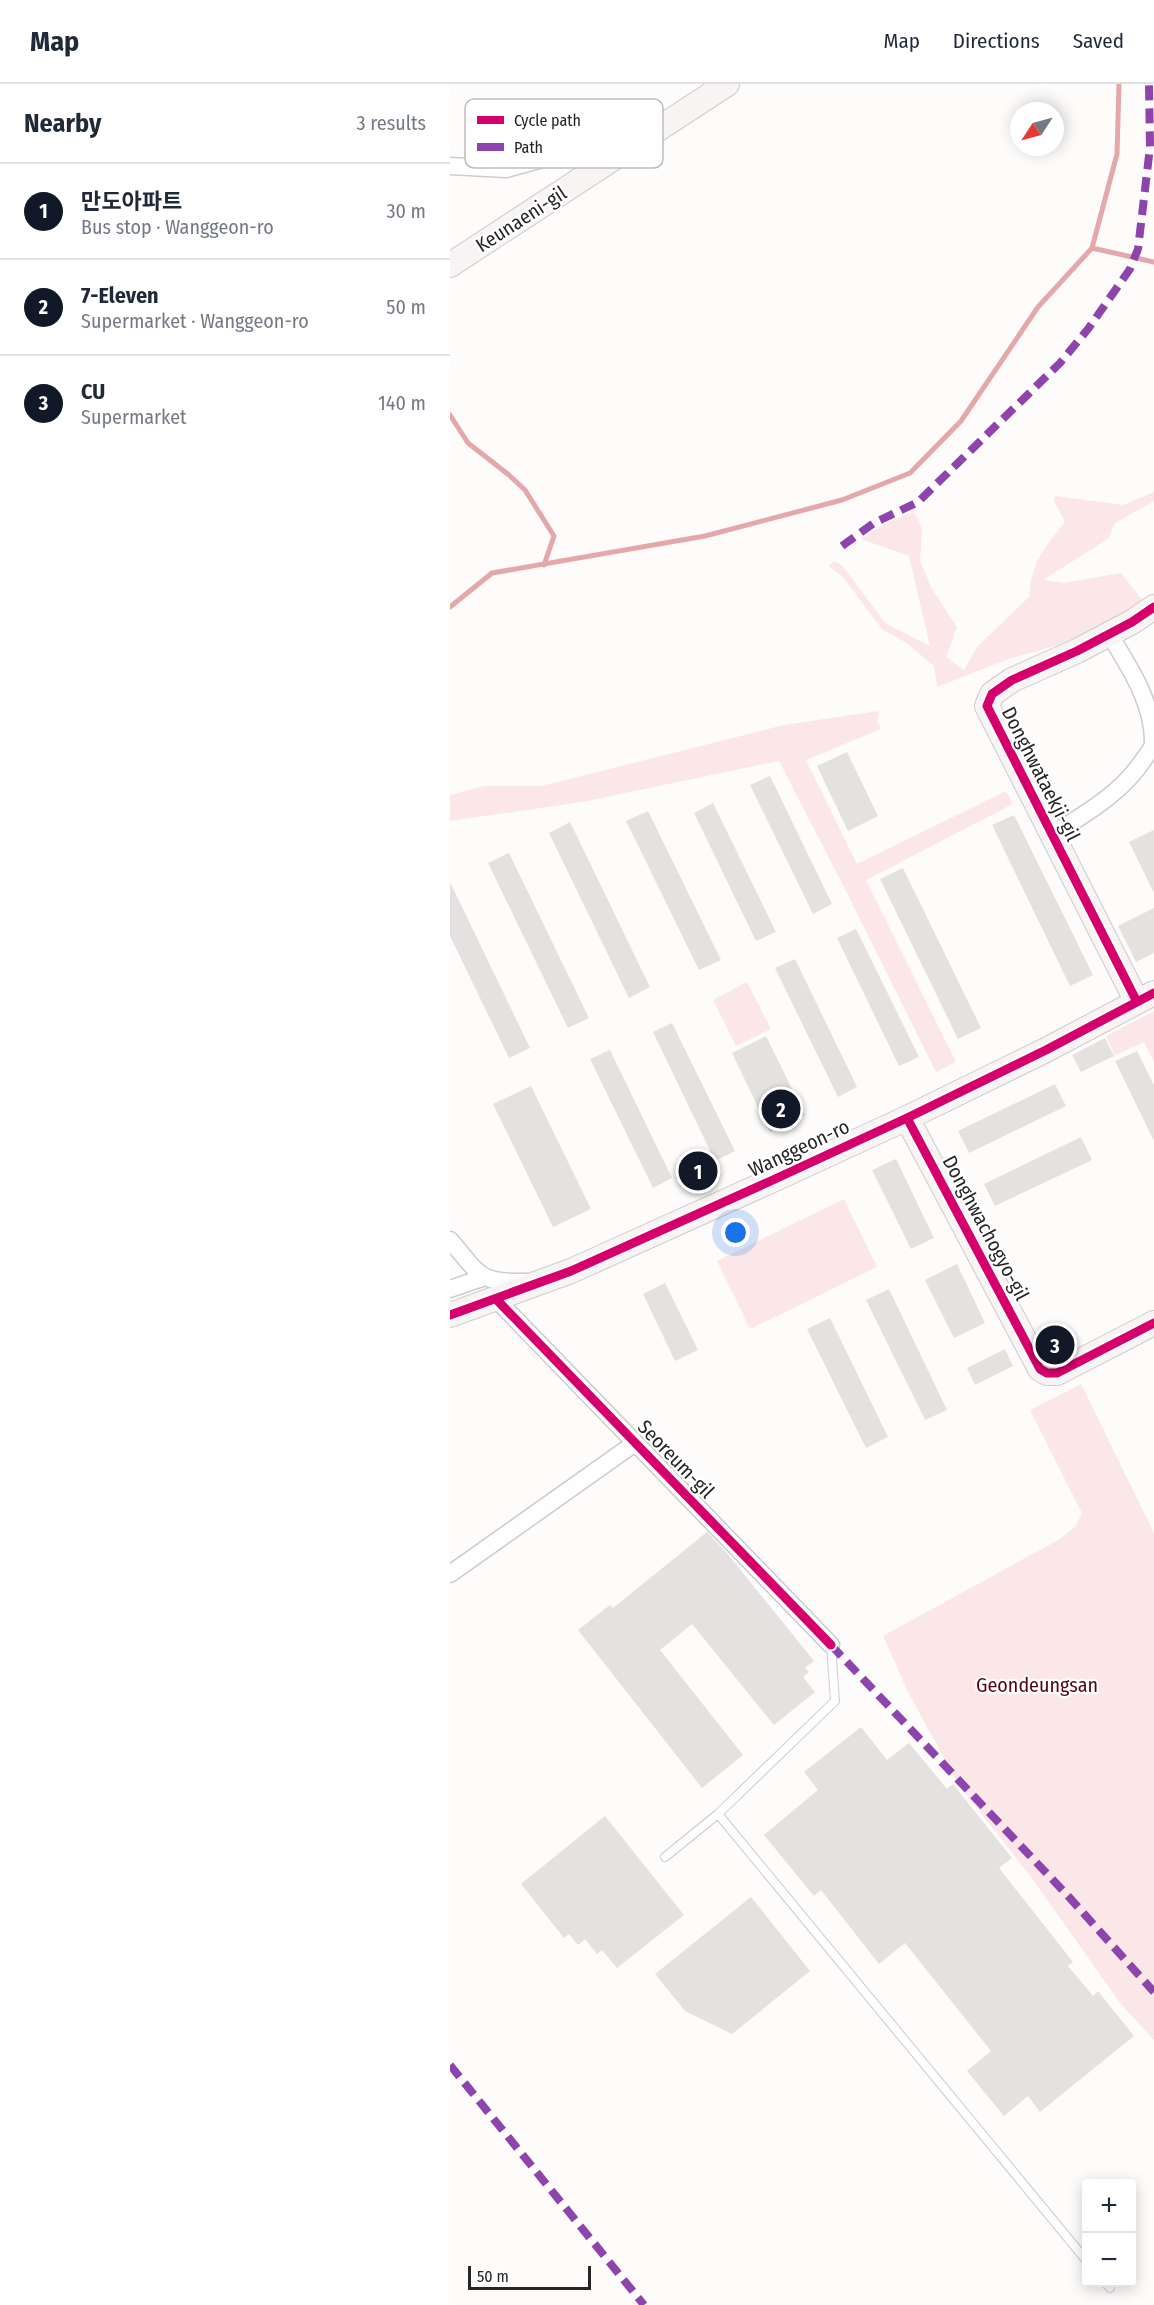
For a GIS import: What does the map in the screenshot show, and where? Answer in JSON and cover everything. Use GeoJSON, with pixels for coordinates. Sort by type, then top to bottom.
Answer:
{"type":"FeatureCollection","features":[{"type":"Feature","properties":{"kind":"street","name":"Keunaeni-gil"},"geometry":{"type":"LineString","coordinates":[[663,126],[727,84]]}},
{"type":"Feature","properties":{"kind":"street","name":"Keunaeni-gil"},"geometry":{"type":"LineString","coordinates":[[663,120],[681,114]]}},
{"type":"Feature","properties":{"kind":"street","name":"Keunaeni-gil"},"geometry":{"type":"LineString","coordinates":[[450,166],[465,167]]}},
{"type":"Feature","properties":{"kind":"street","name":"Keunaeni-gil"},"geometry":{"type":"LineString","coordinates":[[487,168],[510,168]]}},
{"type":"Feature","properties":{"kind":"street","name":"Keunaeni-gil"},"geometry":{"type":"LineString","coordinates":[[450,265],[598,168]]}},
{"type":"Feature","properties":{"kind":"street","name":"Donghwataekji-gil"},"geometry":{"type":"LineString","coordinates":[[1145,997],[1052,835],[987,706],[992,694],[1012,680],[1109,634],[1154,607]]}},
{"type":"Feature","properties":{"kind":"street"},"geometry":{"type":"LineString","coordinates":[[1052,835],[1101,803],[1133,776],[1153,746],[1150,714],[1138,682],[1109,634]]}},
{"type":"Feature","properties":{"kind":"street","name":"Wanggeon-ro"},"geometry":{"type":"LineString","coordinates":[[450,1315],[571,1271],[907,1118],[1046,1050],[1145,997]]}},
{"type":"Feature","properties":{"kind":"street","name":"Donghwachogyo-gil"},"geometry":{"type":"LineString","coordinates":[[907,1118],[1040,1369],[1047,1373],[1056,1372],[1154,1323]]}},
{"type":"Feature","properties":{"kind":"street"},"geometry":{"type":"LineString","coordinates":[[450,1240],[482,1278]]}},
{"type":"Feature","properties":{"kind":"street"},"geometry":{"type":"LineString","coordinates":[[450,1289],[482,1278],[499,1282],[544,1281]]}},
{"type":"Feature","properties":{"kind":"street","name":"Seoreum-gil"},"geometry":{"type":"LineString","coordinates":[[496,1299],[831,1645]]}},
{"type":"Feature","properties":{"kind":"street","name":"Seoreum-gil"},"geometry":{"type":"LineString","coordinates":[[450,1575],[635,1443]]}},
{"type":"Feature","properties":{"kind":"lane"},"geometry":{"type":"LineString","coordinates":[[665,1857],[718,1814],[835,1701],[831,1645]]}},
{"type":"Feature","properties":{"kind":"lane"},"geometry":{"type":"LineString","coordinates":[[718,1814],[1082,2255]]}},
{"type":"Feature","properties":{"kind":"green space"},"geometry":{"type":"Polygon","coordinates":[[[1154,492],[1154,501],[1115,523],[1109,538],[1043,580],[1064,583],[1121,573],[1147,606],[1066,643],[1011,658],[937,687],[934,666],[905,642],[882,629],[843,577],[829,566],[834,561],[842,565],[885,623],[930,646],[909,556],[861,539],[890,521],[914,512],[922,528],[920,561],[932,589],[957,627],[946,657],[964,670],[977,647],[1029,597],[1033,574],[1040,556],[1065,522],[1054,501],[1055,496],[1123,505],[1154,492]]]}},
{"type":"Feature","properties":{"kind":"green space"},"geometry":{"type":"Polygon","coordinates":[[[879,711],[877,721],[881,729],[806,760],[857,864],[1006,791],[1013,804],[866,880],[956,1062],[936,1072],[779,761],[582,802],[450,821],[450,795],[484,786],[542,786],[784,725],[879,711]]]}},
{"type":"Feature","properties":{"kind":"green space"},"geometry":{"type":"Polygon","coordinates":[[[747,982],[771,1029],[736,1046],[713,1000],[747,982]]]}},
{"type":"Feature","properties":{"kind":"green space"},"geometry":{"type":"Polygon","coordinates":[[[1154,1011],[1154,1062],[1144,1042],[1115,1055],[1106,1036],[1154,1011]]]}},
{"type":"Feature","properties":{"kind":"green space"},"geometry":{"type":"Polygon","coordinates":[[[844,1199],[877,1267],[750,1329],[717,1261],[844,1199]]]}},
{"type":"Feature","properties":{"kind":"green space","name":"Geondeungsan"},"geometry":{"type":"Polygon","coordinates":[[[1081,1384],[1154,1533],[1154,2040],[1121,2004],[1028,1873],[958,1784],[908,1692],[883,1636],[1060,1539],[1075,1527],[1082,1513],[1030,1410],[1081,1384]]]}},
{"type":"Feature","properties":{"kind":"building"},"geometry":{"type":"Polygon","coordinates":[[[847,752],[878,816],[848,831],[817,766],[847,752]]]}},
{"type":"Feature","properties":{"kind":"building"},"geometry":{"type":"Polygon","coordinates":[[[770,776],[832,904],[813,914],[750,785],[770,776]]]}},
{"type":"Feature","properties":{"kind":"building"},"geometry":{"type":"Polygon","coordinates":[[[713,803],[776,932],[756,941],[694,813],[713,803]]]}},
{"type":"Feature","properties":{"kind":"building"},"geometry":{"type":"Polygon","coordinates":[[[648,811],[721,960],[699,970],[626,821],[648,811]]]}},
{"type":"Feature","properties":{"kind":"building"},"geometry":{"type":"Polygon","coordinates":[[[1014,815],[1093,975],[1070,986],[992,825],[1014,815]]]}},
{"type":"Feature","properties":{"kind":"building"},"geometry":{"type":"Polygon","coordinates":[[[570,822],[650,987],[629,998],[549,833],[570,822]]]}},
{"type":"Feature","properties":{"kind":"building"},"geometry":{"type":"Polygon","coordinates":[[[1154,830],[1154,893],[1129,842],[1154,830]]]}},
{"type":"Feature","properties":{"kind":"building"},"geometry":{"type":"Polygon","coordinates":[[[509,853],[589,1018],[568,1028],[488,863],[509,853]]]}},
{"type":"Feature","properties":{"kind":"building"},"geometry":{"type":"Polygon","coordinates":[[[903,868],[981,1028],[958,1039],[880,879],[903,868]]]}},
{"type":"Feature","properties":{"kind":"building"},"geometry":{"type":"Polygon","coordinates":[[[450,882],[530,1048],[509,1058],[450,936],[450,882]]]}},
{"type":"Feature","properties":{"kind":"building"},"geometry":{"type":"Polygon","coordinates":[[[1154,908],[1154,953],[1136,962],[1118,926],[1154,908]]]}},
{"type":"Feature","properties":{"kind":"building"},"geometry":{"type":"Polygon","coordinates":[[[856,929],[919,1057],[899,1066],[837,938],[856,929]]]}},
{"type":"Feature","properties":{"kind":"building"},"geometry":{"type":"Polygon","coordinates":[[[795,959],[857,1087],[838,1097],[775,968],[795,959]]]}},
{"type":"Feature","properties":{"kind":"building"},"geometry":{"type":"Polygon","coordinates":[[[672,1023],[735,1151],[715,1161],[653,1032],[672,1023]]]}},
{"type":"Feature","properties":{"kind":"building"},"geometry":{"type":"Polygon","coordinates":[[[766,1036],[805,1115],[770,1132],[732,1053],[766,1036]]]}},
{"type":"Feature","properties":{"kind":"building"},"geometry":{"type":"Polygon","coordinates":[[[1105,1038],[1114,1056],[1081,1072],[1072,1055],[1105,1038]]]}},
{"type":"Feature","properties":{"kind":"building"},"geometry":{"type":"Polygon","coordinates":[[[610,1050],[672,1178],[653,1188],[590,1059],[610,1050]]]}},
{"type":"Feature","properties":{"kind":"building"},"geometry":{"type":"Polygon","coordinates":[[[1137,1051],[1154,1085],[1154,1141],[1115,1061],[1137,1051]]]}},
{"type":"Feature","properties":{"kind":"building"},"geometry":{"type":"Polygon","coordinates":[[[1055,1084],[1066,1106],[969,1153],[958,1131],[1055,1084]]]}},
{"type":"Feature","properties":{"kind":"building"},"geometry":{"type":"Polygon","coordinates":[[[531,1086],[591,1209],[553,1227],[493,1104],[531,1086]]]}},
{"type":"Feature","properties":{"kind":"building"},"geometry":{"type":"Polygon","coordinates":[[[1081,1137],[1092,1160],[995,1206],[984,1184],[1081,1137]]]}},
{"type":"Feature","properties":{"kind":"building"},"geometry":{"type":"Polygon","coordinates":[[[896,1159],[934,1238],[911,1249],[872,1170],[896,1159]]]}},
{"type":"Feature","properties":{"kind":"building"},"geometry":{"type":"Polygon","coordinates":[[[957,1264],[985,1323],[954,1338],[925,1280],[957,1264]]]}},
{"type":"Feature","properties":{"kind":"building"},"geometry":{"type":"Polygon","coordinates":[[[665,1283],[698,1350],[675,1361],[643,1294],[665,1283]]]}},
{"type":"Feature","properties":{"kind":"building"},"geometry":{"type":"Polygon","coordinates":[[[889,1289],[947,1410],[925,1420],[866,1300],[889,1289]]]}},
{"type":"Feature","properties":{"kind":"building"},"geometry":{"type":"Polygon","coordinates":[[[830,1318],[888,1437],[866,1448],[807,1329],[830,1318]]]}},
{"type":"Feature","properties":{"kind":"building"},"geometry":{"type":"Polygon","coordinates":[[[1005,1349],[1013,1366],[975,1385],[967,1368],[1005,1349]]]}},
{"type":"Feature","properties":{"kind":"building"},"geometry":{"type":"Polygon","coordinates":[[[707,1532],[726,1552],[814,1661],[805,1668],[809,1672],[803,1677],[815,1692],[774,1725],[692,1624],[660,1650],[743,1755],[702,1788],[578,1630],[610,1605],[613,1608],[707,1532]]]}},
{"type":"Feature","properties":{"kind":"building"},"geometry":{"type":"Polygon","coordinates":[[[861,1727],[887,1760],[909,1743],[947,1789],[953,1784],[1012,1858],[999,1868],[1073,1962],[1068,1966],[1093,1996],[1098,1991],[1134,2036],[1040,2112],[1028,2096],[1004,2116],[967,2071],[991,2051],[905,1943],[879,1964],[821,1890],[814,1896],[764,1835],[818,1790],[804,1772],[861,1727]]]}},
{"type":"Feature","properties":{"kind":"building"},"geometry":{"type":"Polygon","coordinates":[[[605,1816],[684,1915],[617,1968],[602,1950],[597,1954],[585,1939],[578,1945],[569,1934],[564,1938],[521,1884],[605,1816]]]}},
{"type":"Feature","properties":{"kind":"building"},"geometry":{"type":"Polygon","coordinates":[[[751,1897],[810,1971],[732,2034],[685,2011],[655,1974],[751,1897]]]}},
{"type":"Feature","properties":{"kind":"waterway"},"geometry":{"type":"LineString","coordinates":[[450,607],[492,573],[705,536],[842,500],[910,473],[961,421],[1038,307],[1092,248],[1117,154],[1119,84]]}},
{"type":"Feature","properties":{"kind":"waterway"},"geometry":{"type":"LineString","coordinates":[[1092,248],[1154,262]]}},
{"type":"Feature","properties":{"kind":"waterway"},"geometry":{"type":"LineString","coordinates":[[450,415],[468,443],[525,490],[554,536],[544,565]]}},
{"type":"Feature","properties":{"kind":"marked path"},"geometry":{"type":"LineString","coordinates":[[842,546],[874,523],[918,502],[1060,363],[1088,329],[1130,269],[1138,249],[1150,147],[1149,84]]}},
{"type":"Feature","properties":{"kind":"marked path"},"geometry":{"type":"LineString","coordinates":[[831,1645],[1069,1897],[1154,1992]]}},
{"type":"Feature","properties":{"kind":"marked path"},"geometry":{"type":"LineString","coordinates":[[450,2065],[644,2305]]}},
{"type":"Feature","properties":{"kind":"cycle path"},"geometry":{"type":"LineString","coordinates":[[1137,1002],[987,706],[992,694],[1012,680],[1077,651],[1132,622],[1154,607]]}},
{"type":"Feature","properties":{"kind":"cycle path"},"geometry":{"type":"LineString","coordinates":[[450,1315],[571,1271],[775,1179],[1046,1050],[1154,993]]}},
{"type":"Feature","properties":{"kind":"cycle path"},"geometry":{"type":"LineString","coordinates":[[907,1118],[1040,1369],[1047,1373],[1057,1373],[1154,1323]]}},
{"type":"Feature","properties":{"kind":"cycle path"},"geometry":{"type":"LineString","coordinates":[[496,1299],[831,1645]]}},
{"type":"Feature","properties":{"kind":"place","name":"7-Eleven"},"geometry":{"type":"Point","coordinates":[781,1109]}},
{"type":"Feature","properties":{"kind":"place","name":"만도아파트"},"geometry":{"type":"Point","coordinates":[698,1171]}},
{"type":"Feature","properties":{"kind":"place","name":"CU"},"geometry":{"type":"Point","coordinates":[1055,1345]}}]}
